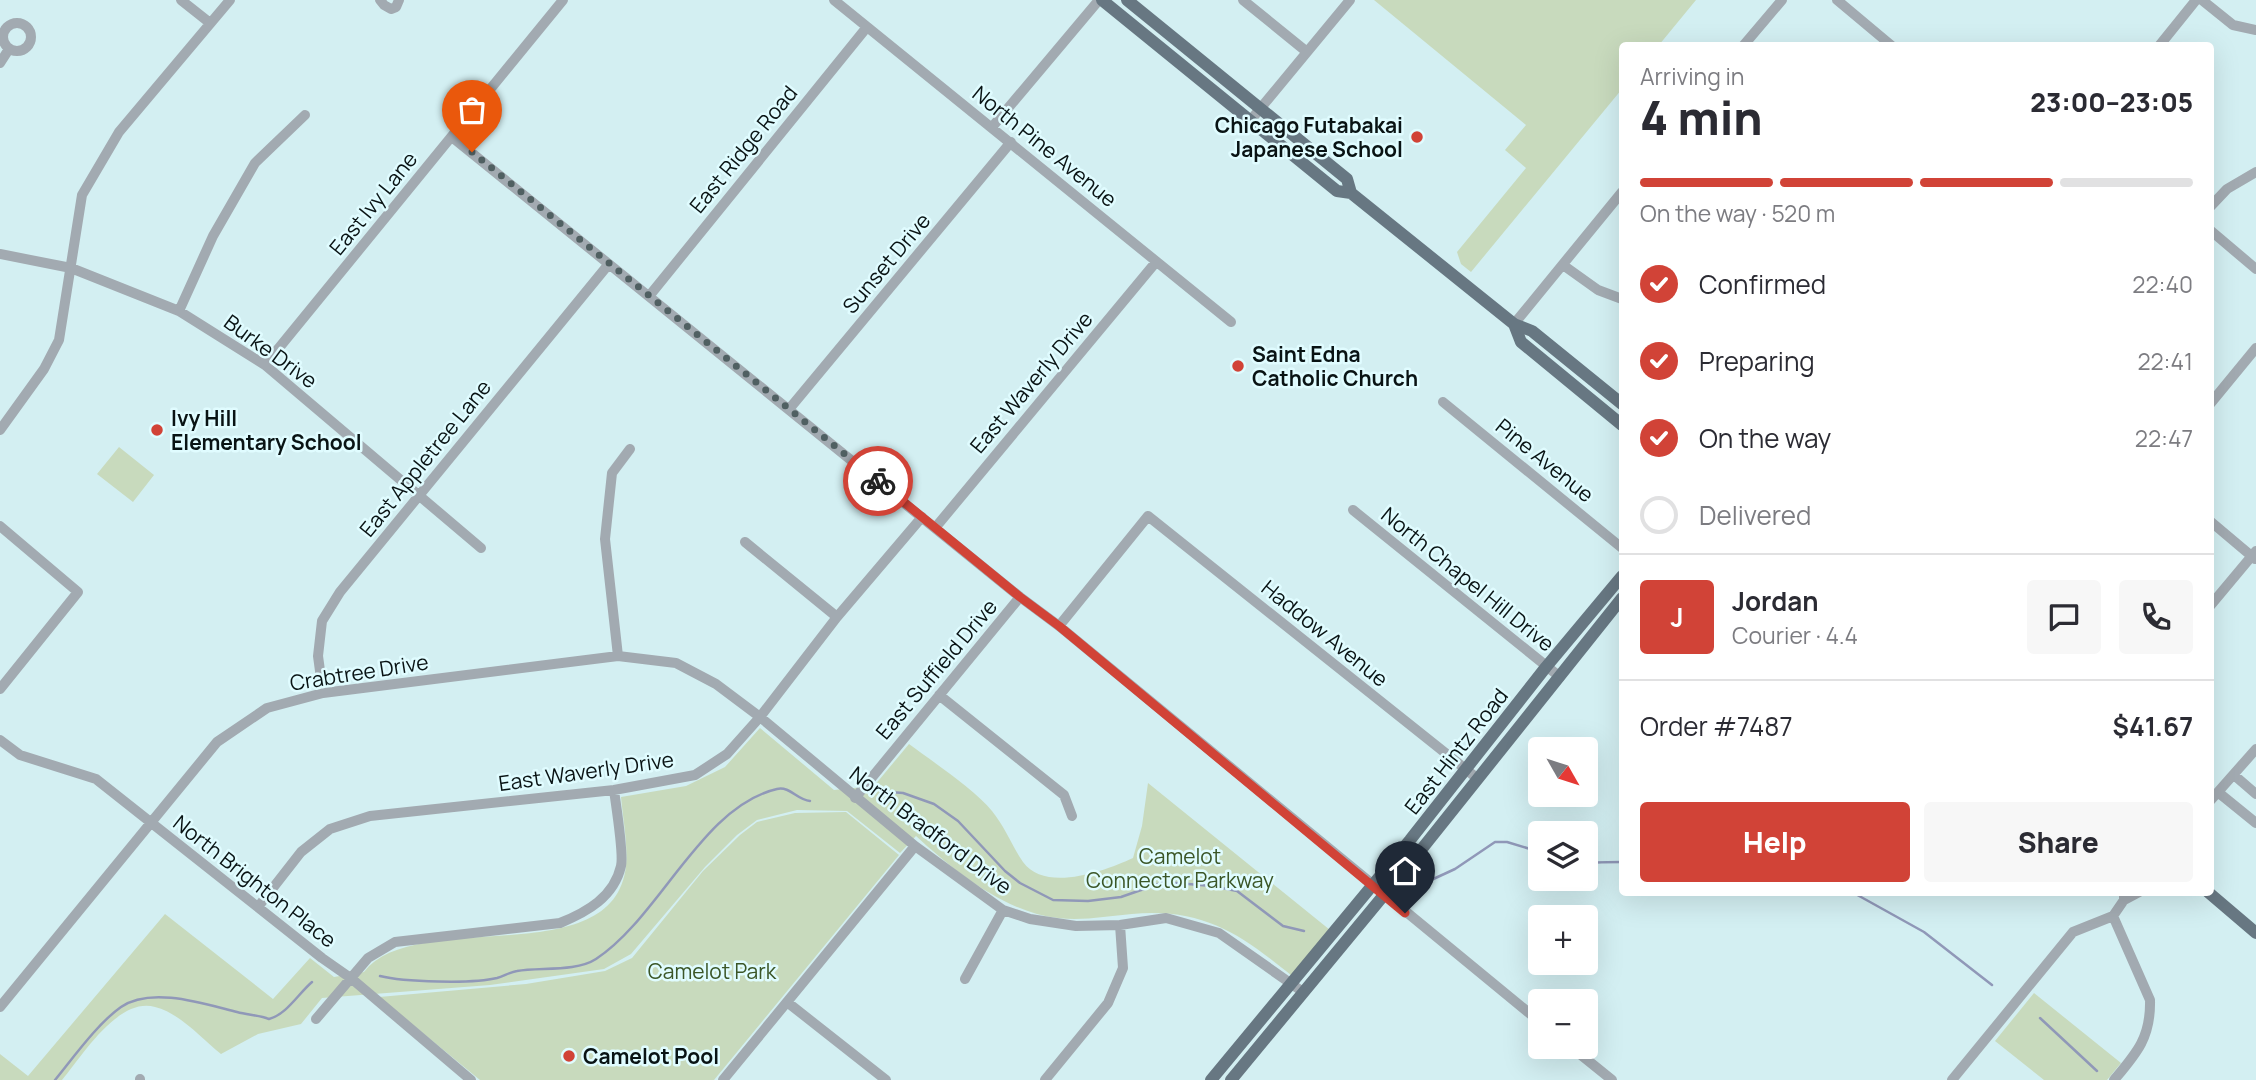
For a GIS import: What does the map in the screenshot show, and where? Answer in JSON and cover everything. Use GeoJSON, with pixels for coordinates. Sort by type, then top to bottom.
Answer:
{"type":"FeatureCollection","features":[{"type":"Feature","properties":{"kind":"main road"},"geometry":{"type":"LineString","coordinates":[[1101,0],[1337,191],[1351,193],[1514,324],[1532,331],[1619,402]]}},
{"type":"Feature","properties":{"kind":"main road"},"geometry":{"type":"LineString","coordinates":[[1127,0],[1347,179],[1351,193]]}},
{"type":"Feature","properties":{"kind":"main road"},"geometry":{"type":"LineString","coordinates":[[1514,324],[1521,342],[1619,423]]}},
{"type":"Feature","properties":{"kind":"main road","name":"East Hintz Road"},"geometry":{"type":"LineString","coordinates":[[1211,1080],[1372,886],[1619,580]]}},
{"type":"Feature","properties":{"kind":"main road","name":"East Hintz Road"},"geometry":{"type":"LineString","coordinates":[[1231,1080],[1384,895],[1619,602]]}},
{"type":"Feature","properties":{"kind":"main road"},"geometry":{"type":"LineString","coordinates":[[2213,896],[2256,933]]}},
{"type":"Feature","properties":{"kind":"street"},"geometry":{"type":"LineString","coordinates":[[181,0],[210,23]]}},
{"type":"Feature","properties":{"kind":"street"},"geometry":{"type":"LineString","coordinates":[[0,430],[44,369],[59,340],[82,195],[119,132],[230,0]]}},
{"type":"Feature","properties":{"kind":"street"},"geometry":{"type":"LineString","coordinates":[[380,0],[391,9],[396,7],[399,0]]}},
{"type":"Feature","properties":{"kind":"street","name":"East Ivy Lane"},"geometry":{"type":"LineString","coordinates":[[265,365],[563,0]]}},
{"type":"Feature","properties":{"kind":"street","name":"North Pine Avenue"},"geometry":{"type":"LineString","coordinates":[[834,0],[1231,321]]}},
{"type":"Feature","properties":{"kind":"street"},"geometry":{"type":"LineString","coordinates":[[993,127],[1101,0]]}},
{"type":"Feature","properties":{"kind":"street"},"geometry":{"type":"LineString","coordinates":[[1243,0],[1307,52]]}},
{"type":"Feature","properties":{"kind":"street"},"geometry":{"type":"LineString","coordinates":[[1250,121],[1350,0]]}},
{"type":"Feature","properties":{"kind":"street"},"geometry":{"type":"LineString","coordinates":[[1746,42],[1782,0]]}},
{"type":"Feature","properties":{"kind":"street"},"geometry":{"type":"LineString","coordinates":[[1837,0],[1887,42]]}},
{"type":"Feature","properties":{"kind":"street"},"geometry":{"type":"LineString","coordinates":[[2162,42],[2196,0]]}},
{"type":"Feature","properties":{"kind":"street"},"geometry":{"type":"LineString","coordinates":[[2202,0],[2233,25],[2256,30]]}},
{"type":"Feature","properties":{"kind":"street","name":"East Ridge Road"},"geometry":{"type":"LineString","coordinates":[[650,295],[867,27]]}},
{"type":"Feature","properties":{"kind":"street"},"geometry":{"type":"LineString","coordinates":[[0,63],[9,49]]}},
{"type":"Feature","properties":{"kind":"street"},"geometry":{"type":"LineString","coordinates":[[179,310],[214,236],[255,163],[305,115]]}},
{"type":"Feature","properties":{"kind":"street"},"geometry":{"type":"LineString","coordinates":[[452,137],[1059,626],[1528,1012]]}},
{"type":"Feature","properties":{"kind":"street","name":"Sunset Drive"},"geometry":{"type":"LineString","coordinates":[[790,408],[1011,142]]}},
{"type":"Feature","properties":{"kind":"street"},"geometry":{"type":"LineString","coordinates":[[2214,203],[2227,189],[2256,172]]}},
{"type":"Feature","properties":{"kind":"street"},"geometry":{"type":"LineString","coordinates":[[1514,324],[1619,196]]}},
{"type":"Feature","properties":{"kind":"street"},"geometry":{"type":"LineString","coordinates":[[2214,233],[2256,269]]}},
{"type":"Feature","properties":{"kind":"street","name":"Burke Drive"},"geometry":{"type":"LineString","coordinates":[[0,254],[71,268],[179,310],[265,365],[481,548]]}},
{"type":"Feature","properties":{"kind":"street","name":"East Waverly Drive"},"geometry":{"type":"LineString","coordinates":[[935,528],[1156,262]]}},
{"type":"Feature","properties":{"kind":"street","name":"East Appletree Lane"},"geometry":{"type":"LineString","coordinates":[[323,693],[318,656],[321,621],[340,592],[608,265]]}},
{"type":"Feature","properties":{"kind":"street"},"geometry":{"type":"LineString","coordinates":[[1563,265],[1598,290],[1619,298]]}},
{"type":"Feature","properties":{"kind":"street"},"geometry":{"type":"LineString","coordinates":[[2214,399],[2256,348]]}},
{"type":"Feature","properties":{"kind":"street","name":"Pine Avenue"},"geometry":{"type":"LineString","coordinates":[[1443,401],[1619,546]]}},
{"type":"Feature","properties":{"kind":"street"},"geometry":{"type":"LineString","coordinates":[[618,656],[606,539],[612,474],[630,449]]}},
{"type":"Feature","properties":{"kind":"street","name":"North Chapel Hill Drive"},"geometry":{"type":"LineString","coordinates":[[1353,510],[1560,677]]}},
{"type":"Feature","properties":{"kind":"street","name":"Haddow Avenue"},"geometry":{"type":"LineString","coordinates":[[1059,626],[1148,516],[1478,779]]}},
{"type":"Feature","properties":{"kind":"street","name":"East Waverly Drive"},"geometry":{"type":"LineString","coordinates":[[258,907],[301,852],[330,829],[370,816],[614,790],[695,775],[727,754],[760,717],[837,617],[922,517]]}},
{"type":"Feature","properties":{"kind":"street"},"geometry":{"type":"LineString","coordinates":[[2214,524],[2255,556],[2214,602]]}},
{"type":"Feature","properties":{"kind":"street"},"geometry":{"type":"LineString","coordinates":[[0,526],[78,592],[0,689]]}},
{"type":"Feature","properties":{"kind":"street"},"geometry":{"type":"LineString","coordinates":[[745,542],[837,617]]}},
{"type":"Feature","properties":{"kind":"street","name":"East Suffield Drive"},"geometry":{"type":"LineString","coordinates":[[855,798],[1020,597]]}},
{"type":"Feature","properties":{"kind":"street","name":"Crabtree Drive"},"geometry":{"type":"LineString","coordinates":[[0,1007],[152,824],[217,741],[267,708],[323,693],[618,656],[676,663],[716,684],[760,717]]}},
{"type":"Feature","properties":{"kind":"street"},"geometry":{"type":"LineString","coordinates":[[940,695],[1064,794],[1072,816]]}},
{"type":"Feature","properties":{"kind":"street","name":"North Bradford Drive"},"geometry":{"type":"LineString","coordinates":[[760,717],[915,846],[1003,910],[1030,919],[1076,926],[1121,925],[1166,918],[1219,933],[1303,992]]}},
{"type":"Feature","properties":{"kind":"street","name":"North Brighton Place"},"geometry":{"type":"LineString","coordinates":[[0,740],[20,755],[96,779],[352,979],[471,1080]]}},
{"type":"Feature","properties":{"kind":"street"},"geometry":{"type":"LineString","coordinates":[[2214,797],[2256,749]]}},
{"type":"Feature","properties":{"kind":"street"},"geometry":{"type":"LineString","coordinates":[[2234,775],[2256,794]]}},
{"type":"Feature","properties":{"kind":"street"},"geometry":{"type":"LineString","coordinates":[[316,1019],[368,958],[395,942],[560,923],[584,913],[607,894],[621,865],[614,790]]}},
{"type":"Feature","properties":{"kind":"street"},"geometry":{"type":"LineString","coordinates":[[2219,793],[2256,823]]}},
{"type":"Feature","properties":{"kind":"street"},"geometry":{"type":"LineString","coordinates":[[723,1080],[915,846]]}},
{"type":"Feature","properties":{"kind":"street"},"geometry":{"type":"LineString","coordinates":[[1952,1080],[2073,932],[2113,916],[2124,896]]}},
{"type":"Feature","properties":{"kind":"street"},"geometry":{"type":"LineString","coordinates":[[965,979],[1003,910]]}},
{"type":"Feature","properties":{"kind":"street"},"geometry":{"type":"LineString","coordinates":[[2113,916],[2150,1000],[2150,1014],[2143,1041],[2115,1080]]}},
{"type":"Feature","properties":{"kind":"street"},"geometry":{"type":"LineString","coordinates":[[1045,1080],[1108,1003],[1123,968],[1121,925]]}},
{"type":"Feature","properties":{"kind":"street"},"geometry":{"type":"LineString","coordinates":[[787,1002],[886,1080]]}},
{"type":"Feature","properties":{"kind":"street"},"geometry":{"type":"LineString","coordinates":[[1586,1059],[1612,1080]]}},
{"type":"Feature","properties":{"kind":"green space"},"geometry":{"type":"Polygon","coordinates":[[[1374,0],[1696,0],[1661,42],[1619,42],[1619,93],[1471,272],[1461,264],[1457,252],[1526,168],[1505,150],[1526,125],[1374,0]]]}},
{"type":"Feature","properties":{"kind":"green space"},"geometry":{"type":"Polygon","coordinates":[[[119,447],[154,475],[133,502],[97,474],[119,447]]]}},
{"type":"Feature","properties":{"kind":"green space","name":"Camelot Connector Parkway"},"geometry":{"type":"Polygon","coordinates":[[[760,728],[834,790],[874,786],[909,744],[953,776],[992,811],[1023,862],[1033,871],[1060,878],[1092,873],[1133,858],[1142,826],[1148,783],[1330,930],[1292,976],[1237,936],[1200,920],[1157,913],[1077,919],[1038,914],[1019,908],[981,888],[916,836],[900,853],[847,811],[797,810],[757,820],[737,835],[705,867],[631,954],[604,969],[490,985],[322,998],[301,1024],[258,1034],[221,1054],[173,1015],[155,1007],[141,1006],[115,1019],[102,1030],[62,1080],[0,1080],[0,1054],[28,1076],[165,914],[273,999],[310,958],[334,977],[364,972],[389,953],[425,943],[551,930],[587,919],[613,899],[626,866],[621,797],[686,786],[725,767],[760,728]]]}},
{"type":"Feature","properties":{"kind":"green space","name":"Camelot Park"},"geometry":{"type":"Polygon","coordinates":[[[846,812],[899,855],[714,1080],[480,1080],[379,997],[526,984],[605,971],[632,958],[703,871],[757,822],[795,813],[846,812]]]}},
{"type":"Feature","properties":{"kind":"green space"},"geometry":{"type":"Polygon","coordinates":[[[2034,993],[2121,1063],[2107,1080],[2044,1080],[1995,1041],[2034,993]]]}},
{"type":"Feature","properties":{"kind":"waterway"},"geometry":{"type":"LineString","coordinates":[[380,976],[421,981],[472,981],[497,978],[517,971],[588,963],[619,940],[704,839],[726,817],[750,799],[777,789],[786,789],[810,801]]}},
{"type":"Feature","properties":{"kind":"waterway"},"geometry":{"type":"LineString","coordinates":[[890,792],[903,793],[934,804],[958,821],[1005,871],[1020,883],[1053,900],[1088,901],[1121,897],[1164,882],[1212,886],[1237,891],[1283,926],[1304,931]]}},
{"type":"Feature","properties":{"kind":"waterway"},"geometry":{"type":"LineString","coordinates":[[1416,887],[1455,869],[1495,842],[1507,842],[1528,848]]}},
{"type":"Feature","properties":{"kind":"waterway"},"geometry":{"type":"LineString","coordinates":[[1598,862],[1619,862]]}},
{"type":"Feature","properties":{"kind":"waterway"},"geometry":{"type":"LineString","coordinates":[[1859,896],[1924,932],[1992,985]]}},
{"type":"Feature","properties":{"kind":"waterway"},"geometry":{"type":"LineString","coordinates":[[55,1080],[104,1022],[121,1007],[133,1001],[162,997],[194,1001],[269,1019],[287,1008],[312,982]]}},
{"type":"Feature","properties":{"kind":"waterway"},"geometry":{"type":"LineString","coordinates":[[2040,1018],[2097,1071]]}},
{"type":"Feature","properties":{"kind":"way so far"},"geometry":{"type":"LineString","coordinates":[[472,152],[608,265],[650,295],[878,481]]}},
{"type":"Feature","properties":{"kind":"place","name":"Chicago Futabakai Japanese School"},"geometry":{"type":"Point","coordinates":[1417,137]}},
{"type":"Feature","properties":{"kind":"place","name":"Saint Edna Catholic Church"},"geometry":{"type":"Point","coordinates":[1238,366]}},
{"type":"Feature","properties":{"kind":"place","name":"Ivy Hill Elementary School"},"geometry":{"type":"Point","coordinates":[157,430]}},
{"type":"Feature","properties":{"kind":"place","name":"Camelot Pool"},"geometry":{"type":"Point","coordinates":[569,1056]}},
{"type":"Feature","properties":{"kind":"route"},"geometry":{"type":"LineString","coordinates":[[878,481],[1059,626],[1405,913]]}}]}
